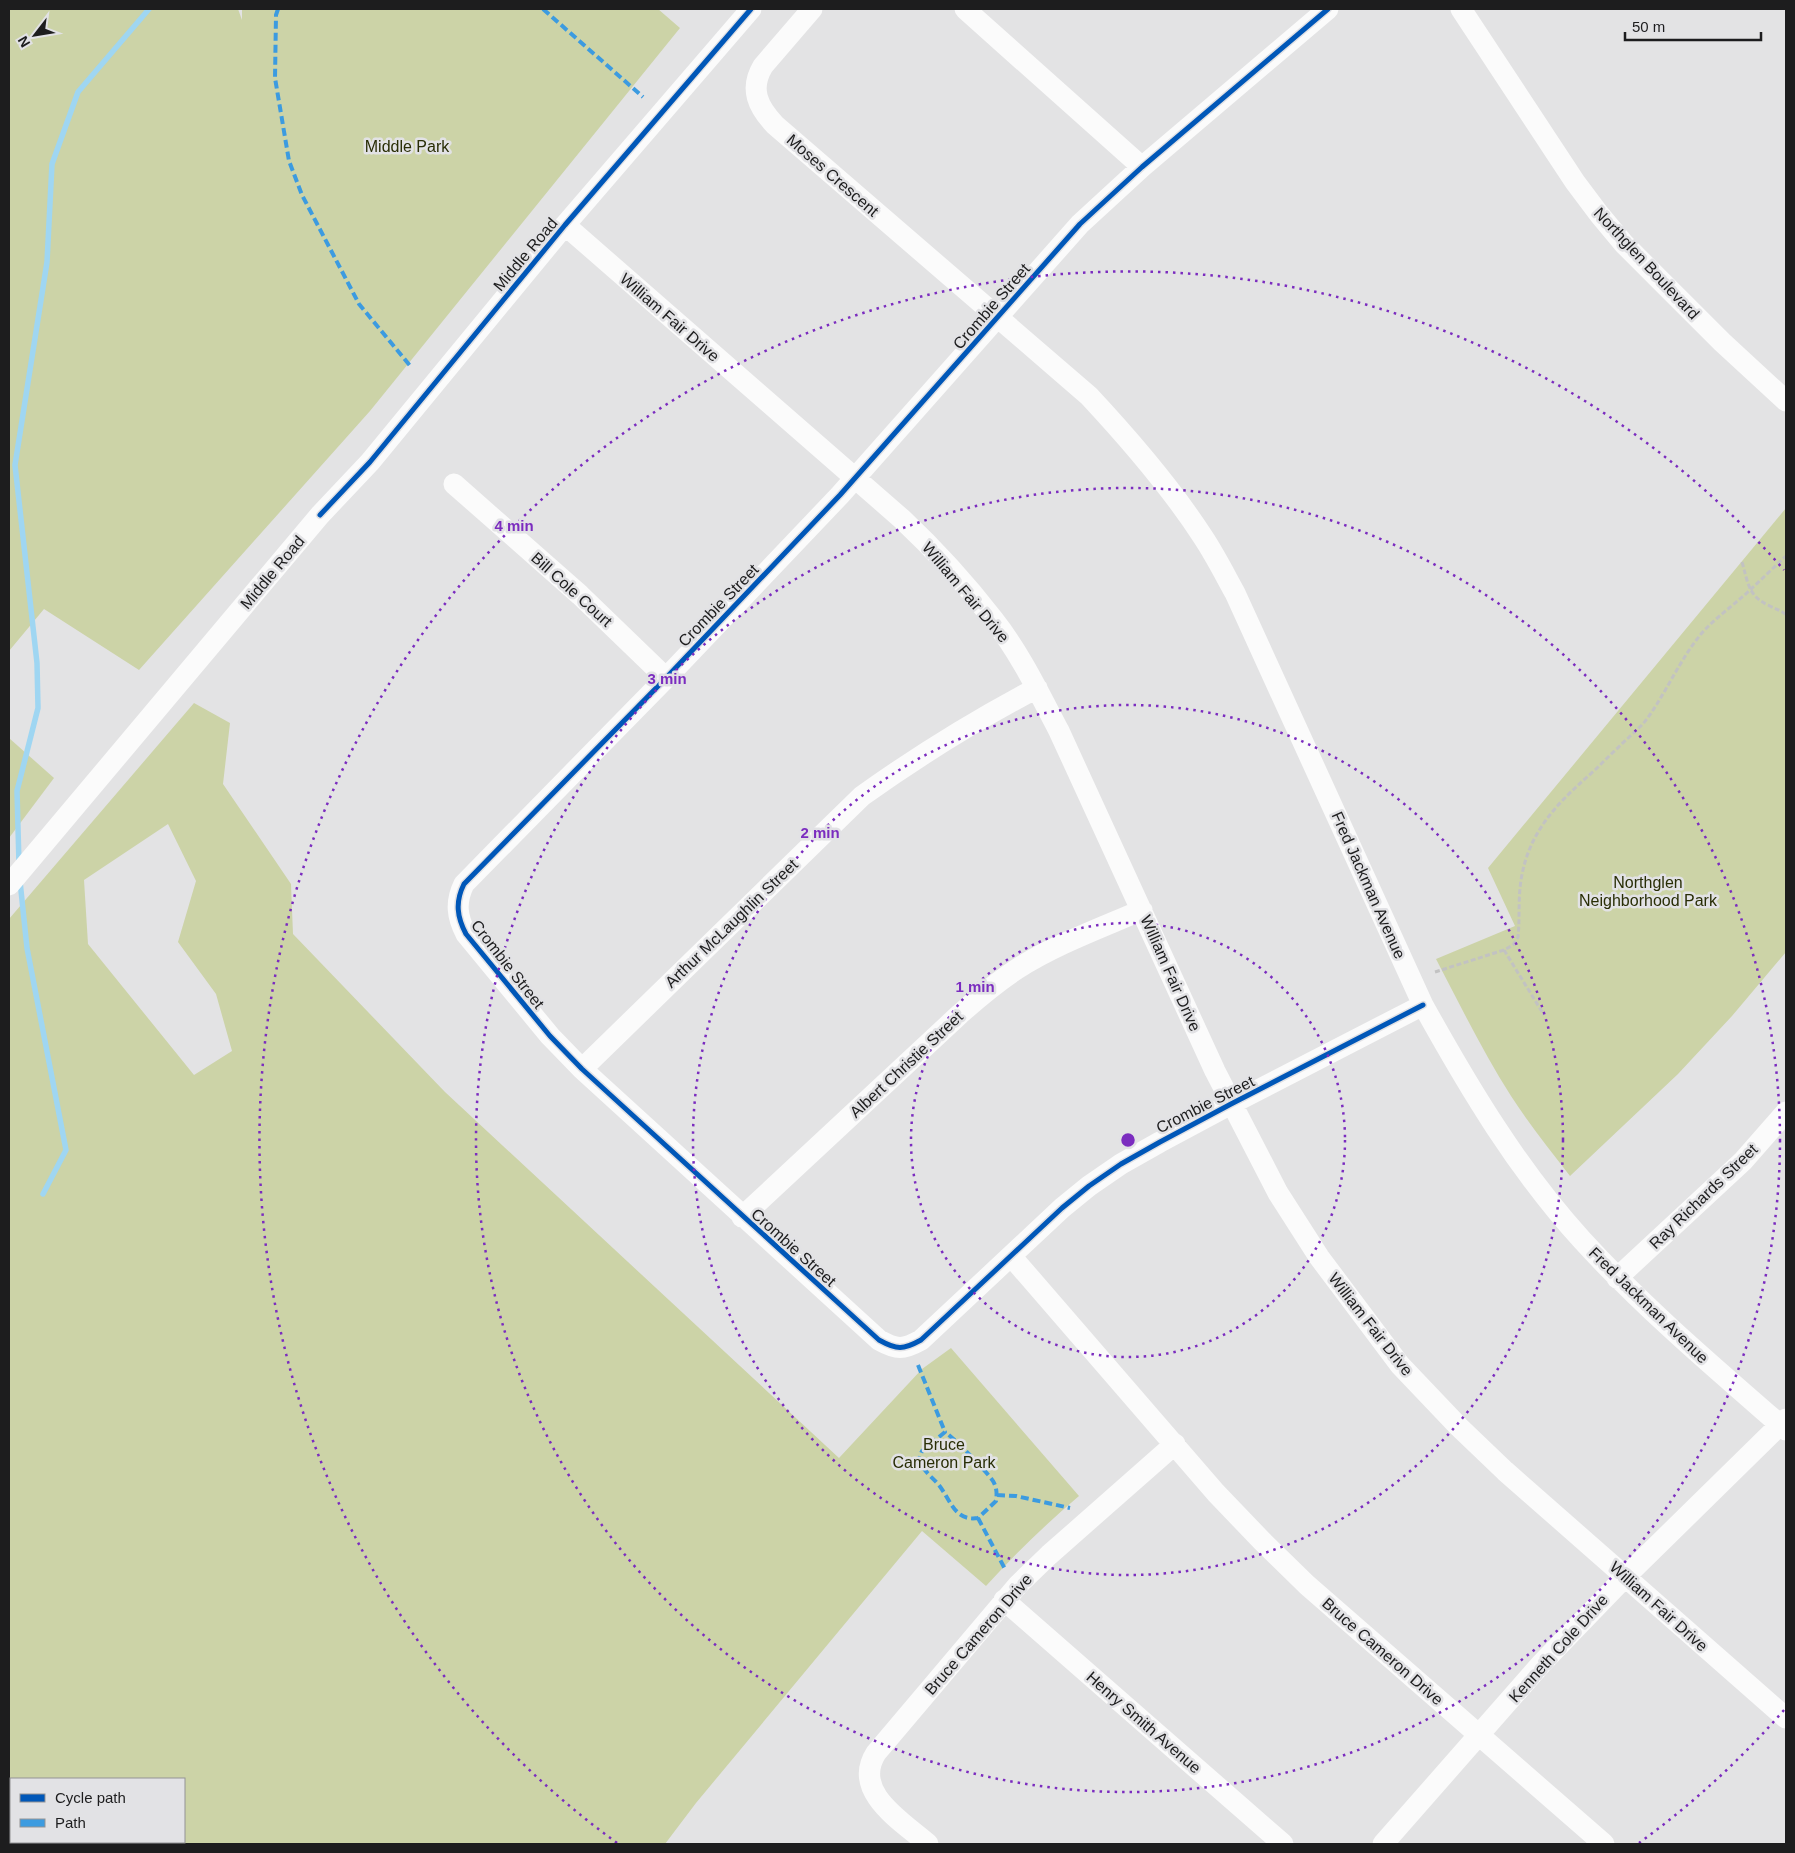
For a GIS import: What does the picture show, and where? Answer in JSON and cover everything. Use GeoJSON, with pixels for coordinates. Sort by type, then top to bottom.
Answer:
{"type":"FeatureCollection","features":[{"type":"Feature","properties":{"kind":"street","name":"Middle Road"},"geometry":{"type":"LineString","coordinates":[[9,885],[320,515],[370,462],[565,225],[751,9]]}},
{"type":"Feature","properties":{"kind":"street","name":"Moses Crescent"},"geometry":{"type":"LineString","coordinates":[[812,9],[757,76],[755,88],[764,114],[998,317]]}},
{"type":"Feature","properties":{"kind":"street"},"geometry":{"type":"LineString","coordinates":[[965,9],[1142,167]]}},
{"type":"Feature","properties":{"kind":"street","name":"Crombie Street"},"geometry":{"type":"LineString","coordinates":[[1328,9],[1142,167],[1080,224],[855,478],[666,678],[464,884],[459,895],[458,907],[460,922],[466,934],[550,1036],[582,1069],[879,1340],[892,1347],[901,1348],[921,1340],[1062,1208],[1097,1181],[1160,1142],[1423,1005]]}},
{"type":"Feature","properties":{"kind":"street","name":"Northglen Boulevard"},"geometry":{"type":"LineString","coordinates":[[1461,9],[1575,182],[1599,214],[1624,244],[1722,342],[1786,401]]}},
{"type":"Feature","properties":{"kind":"street","name":"William Fair Drive"},"geometry":{"type":"LineString","coordinates":[[565,225],[902,519],[949,567],[994,620],[1037,688],[1059,731],[1231,1104],[1278,1193],[1319,1257],[1400,1365],[1459,1427],[1505,1471],[1786,1718]]}},
{"type":"Feature","properties":{"kind":"street","name":"Fred Jackman Avenue"},"geometry":{"type":"LineString","coordinates":[[998,317],[1089,396],[1166,484],[1203,537],[1259,642],[1423,1005],[1455,1063],[1519,1162],[1580,1238],[1640,1301],[1784,1425]]}},
{"type":"Feature","properties":{"kind":"street","name":"Bill Cole Court"},"geometry":{"type":"LineString","coordinates":[[454,484],[580,595],[666,678]]}},
{"type":"Feature","properties":{"kind":"street","name":"Arthur McLaughlin Street"},"geometry":{"type":"LineString","coordinates":[[582,1069],[862,796],[905,765],[952,735],[1037,688]]}},
{"type":"Feature","properties":{"kind":"street","name":"Albert Christie Street"},"geometry":{"type":"LineString","coordinates":[[742,1216],[990,988],[1018,968],[1045,954],[1142,910]]}},
{"type":"Feature","properties":{"kind":"street","name":"Ray Richards Street"},"geometry":{"type":"LineString","coordinates":[[1617,1278],[1743,1161],[1786,1112]]}},
{"type":"Feature","properties":{"kind":"street","name":"Bruce Cameron Drive"},"geometry":{"type":"LineString","coordinates":[[1010,1256],[1216,1493],[1288,1566],[1604,1844]]}},
{"type":"Feature","properties":{"kind":"street","name":"Kenneth Cole Drive"},"geometry":{"type":"LineString","coordinates":[[1383,1844],[1480,1736],[1542,1663],[1625,1576],[1784,1425]]}},
{"type":"Feature","properties":{"kind":"street","name":"Bruce Cameron Drive"},"geometry":{"type":"LineString","coordinates":[[928,1844],[880,1802],[873,1793],[870,1784],[870,1762],[1004,1600],[1048,1554],[1175,1444]]}},
{"type":"Feature","properties":{"kind":"street","name":"Henry Smith Avenue"},"geometry":{"type":"LineString","coordinates":[[1004,1600],[1283,1844]]}},
{"type":"Feature","properties":{"kind":"path"},"geometry":{"type":"LineString","coordinates":[[1435,972],[1504,950],[1513,945],[1518,937],[1521,881],[1524,868],[1533,843],[1545,820],[1560,802],[1643,724],[1654,710],[1682,661],[1702,633],[1786,556]]}},
{"type":"Feature","properties":{"kind":"path"},"geometry":{"type":"LineString","coordinates":[[1742,562],[1750,591],[1757,600],[1780,610],[1786,615]]}},
{"type":"Feature","properties":{"kind":"path"},"geometry":{"type":"LineString","coordinates":[[1504,950],[1544,1015]]}},
{"type":"Feature","properties":{"kind":"green space","name":"Middle Park"},"geometry":{"type":"Polygon","coordinates":[[[9,9],[238,9],[242,20],[242,9],[658,9],[680,28],[370,411],[139,670],[44,609],[9,651],[9,9]]]}},
{"type":"Feature","properties":{"kind":"green space","name":"Northglen Neighborhood Park"},"geometry":{"type":"Polygon","coordinates":[[[1786,508],[1786,952],[1732,1016],[1678,1074],[1570,1176],[1511,1096],[1472,1028],[1436,959],[1515,926],[1488,868],[1786,508]]]}},
{"type":"Feature","properties":{"kind":"green space","name":"Bruce Cameron Park"},"geometry":{"type":"Polygon","coordinates":[[[194,703],[230,723],[223,784],[291,884],[293,934],[445,1092],[839,1458],[922,1369],[951,1348],[1079,1496],[1008,1562],[986,1586],[922,1531],[696,1803],[665,1844],[9,1844],[9,919],[194,703]],[[168,824],[84,880],[88,944],[194,1075],[232,1051],[216,994],[178,942],[196,881],[168,824]]]}},
{"type":"Feature","properties":{"kind":"green space"},"geometry":{"type":"Polygon","coordinates":[[[9,738],[54,778],[9,838],[9,738]]]}},
{"type":"Feature","properties":{"kind":"waterway"},"geometry":{"type":"LineString","coordinates":[[19,864],[17,791],[38,708],[37,663],[15,465],[47,262],[52,164],[78,92],[149,9]]}},
{"type":"Feature","properties":{"kind":"waterway"},"geometry":{"type":"LineString","coordinates":[[20,881],[27,948],[66,1150],[43,1194]]}},
{"type":"Feature","properties":{"kind":"marked path"},"geometry":{"type":"LineString","coordinates":[[278,9],[276,15],[275,78],[289,161],[302,195],[359,304],[412,368]]}},
{"type":"Feature","properties":{"kind":"marked path"},"geometry":{"type":"LineString","coordinates":[[543,9],[643,97]]}},
{"type":"Feature","properties":{"kind":"marked path"},"geometry":{"type":"LineString","coordinates":[[918,1365],[945,1432],[922,1451],[919,1459],[925,1470],[938,1484],[958,1513],[970,1518],[978,1518],[996,1501],[997,1493],[995,1486],[978,1463],[945,1432]]}},
{"type":"Feature","properties":{"kind":"marked path"},"geometry":{"type":"LineString","coordinates":[[997,1495],[1016,1496],[1070,1508]]}},
{"type":"Feature","properties":{"kind":"marked path"},"geometry":{"type":"LineString","coordinates":[[978,1518],[1005,1569]]}},
{"type":"Feature","properties":{"kind":"cycle path"},"geometry":{"type":"LineString","coordinates":[[320,515],[370,462],[565,225],[751,9]]}},
{"type":"Feature","properties":{"kind":"cycle path"},"geometry":{"type":"LineString","coordinates":[[1328,9],[1142,167],[1080,224],[840,495],[666,678],[464,884],[459,897],[458,909],[466,934],[550,1036],[582,1069],[879,1340],[900,1348],[921,1340],[1062,1208],[1121,1164],[1231,1104],[1423,1005]]}}]}
